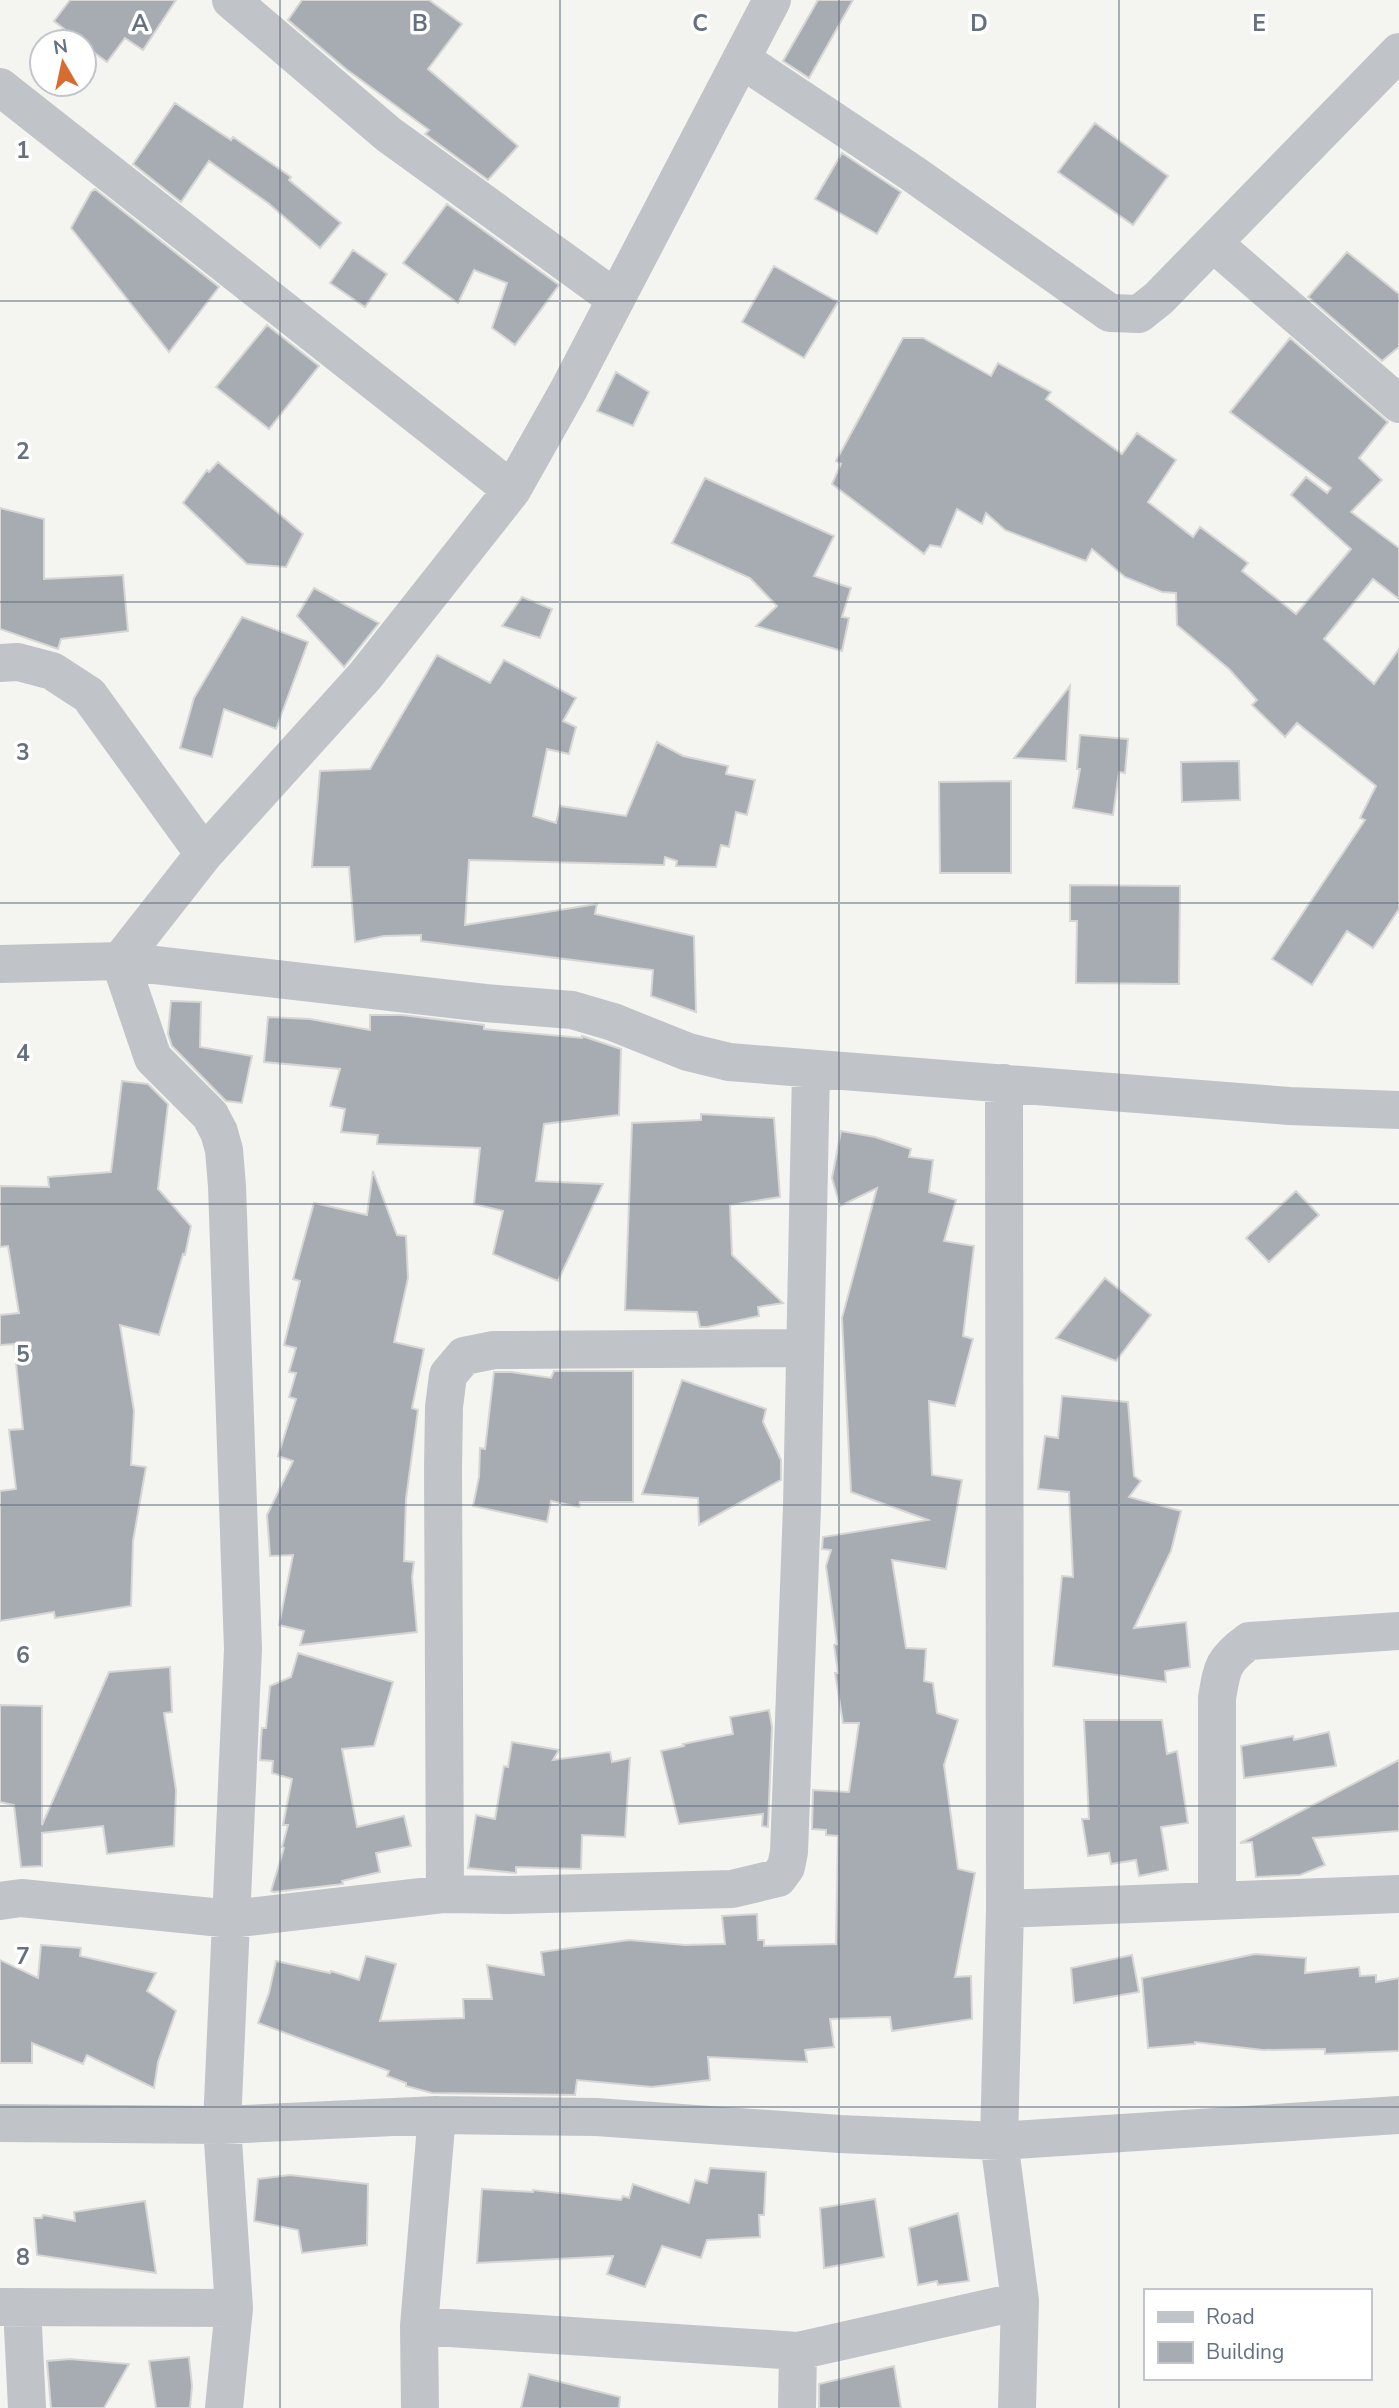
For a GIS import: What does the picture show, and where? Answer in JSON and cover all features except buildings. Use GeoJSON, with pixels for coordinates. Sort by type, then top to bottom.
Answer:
{"type":"FeatureCollection","features":[{"type":"Feature","properties":{"kind":"street"},"geometry":{"type":"LineString","coordinates":[[231,0],[388,134],[616,299]]}},
{"type":"Feature","properties":{"kind":"street"},"geometry":{"type":"LineString","coordinates":[[120,961],[204,853],[365,676],[512,490],[569,389],[772,0]]}},
{"type":"Feature","properties":{"kind":"street"},"geometry":{"type":"LineString","coordinates":[[741,59],[912,173],[1110,313],[1139,314],[1159,298],[1399,52]]}},
{"type":"Feature","properties":{"kind":"street"},"geometry":{"type":"LineString","coordinates":[[0,87],[512,490]]}},
{"type":"Feature","properties":{"kind":"street"},"geometry":{"type":"LineString","coordinates":[[1213,243],[1399,404]]}},
{"type":"Feature","properties":{"kind":"street"},"geometry":{"type":"LineString","coordinates":[[0,663],[18,662],[52,671],[89,695],[204,853]]}},
{"type":"Feature","properties":{"kind":"street"},"geometry":{"type":"LineString","coordinates":[[120,961],[153,1058],[210,1115],[219,1132],[224,1150],[227,1186],[243,1649],[222,2125],[234,2308],[224,2408]]}},
{"type":"Feature","properties":{"kind":"street"},"geometry":{"type":"LineString","coordinates":[[0,964],[120,961],[485,1003],[572,1010],[613,1022],[688,1052],[729,1062],[1289,1106],[1399,1110]]}},
{"type":"Feature","properties":{"kind":"street"},"geometry":{"type":"LineString","coordinates":[[0,1901],[21,1898],[232,1919],[445,1894],[509,1895],[732,1889],[778,1878],[786,1867],[789,1852],[798,1613],[811,1070]]}},
{"type":"Feature","properties":{"kind":"street"},"geometry":{"type":"LineString","coordinates":[[1004,1083],[1005,1909],[999,2141],[1020,2301],[1017,2408]]}},
{"type":"Feature","properties":{"kind":"street"},"geometry":{"type":"LineString","coordinates":[[445,1894],[443,1469],[444,1407],[448,1375],[464,1356],[494,1350],[804,1348]]}},
{"type":"Feature","properties":{"kind":"street"},"geometry":{"type":"LineString","coordinates":[[1217,1901],[1217,1698],[1221,1670],[1232,1653],[1249,1641],[1399,1631]]}},
{"type":"Feature","properties":{"kind":"street"},"geometry":{"type":"LineString","coordinates":[[1005,1909],[1399,1894]]}},
{"type":"Feature","properties":{"kind":"street"},"geometry":{"type":"LineString","coordinates":[[420,2408],[419,2326],[437,2115]]}},
{"type":"Feature","properties":{"kind":"street"},"geometry":{"type":"LineString","coordinates":[[0,2123],[222,2125],[437,2115],[596,2116],[816,2132],[999,2141],[1399,2115]]}},
{"type":"Feature","properties":{"kind":"street"},"geometry":{"type":"LineString","coordinates":[[419,2326],[798,2351],[1020,2301]]}},
{"type":"Feature","properties":{"kind":"street"},"geometry":{"type":"LineString","coordinates":[[27,2408],[11,2307],[234,2308]]}},
{"type":"Feature","properties":{"kind":"street"},"geometry":{"type":"LineString","coordinates":[[797,2408],[798,2351]]}}]}
